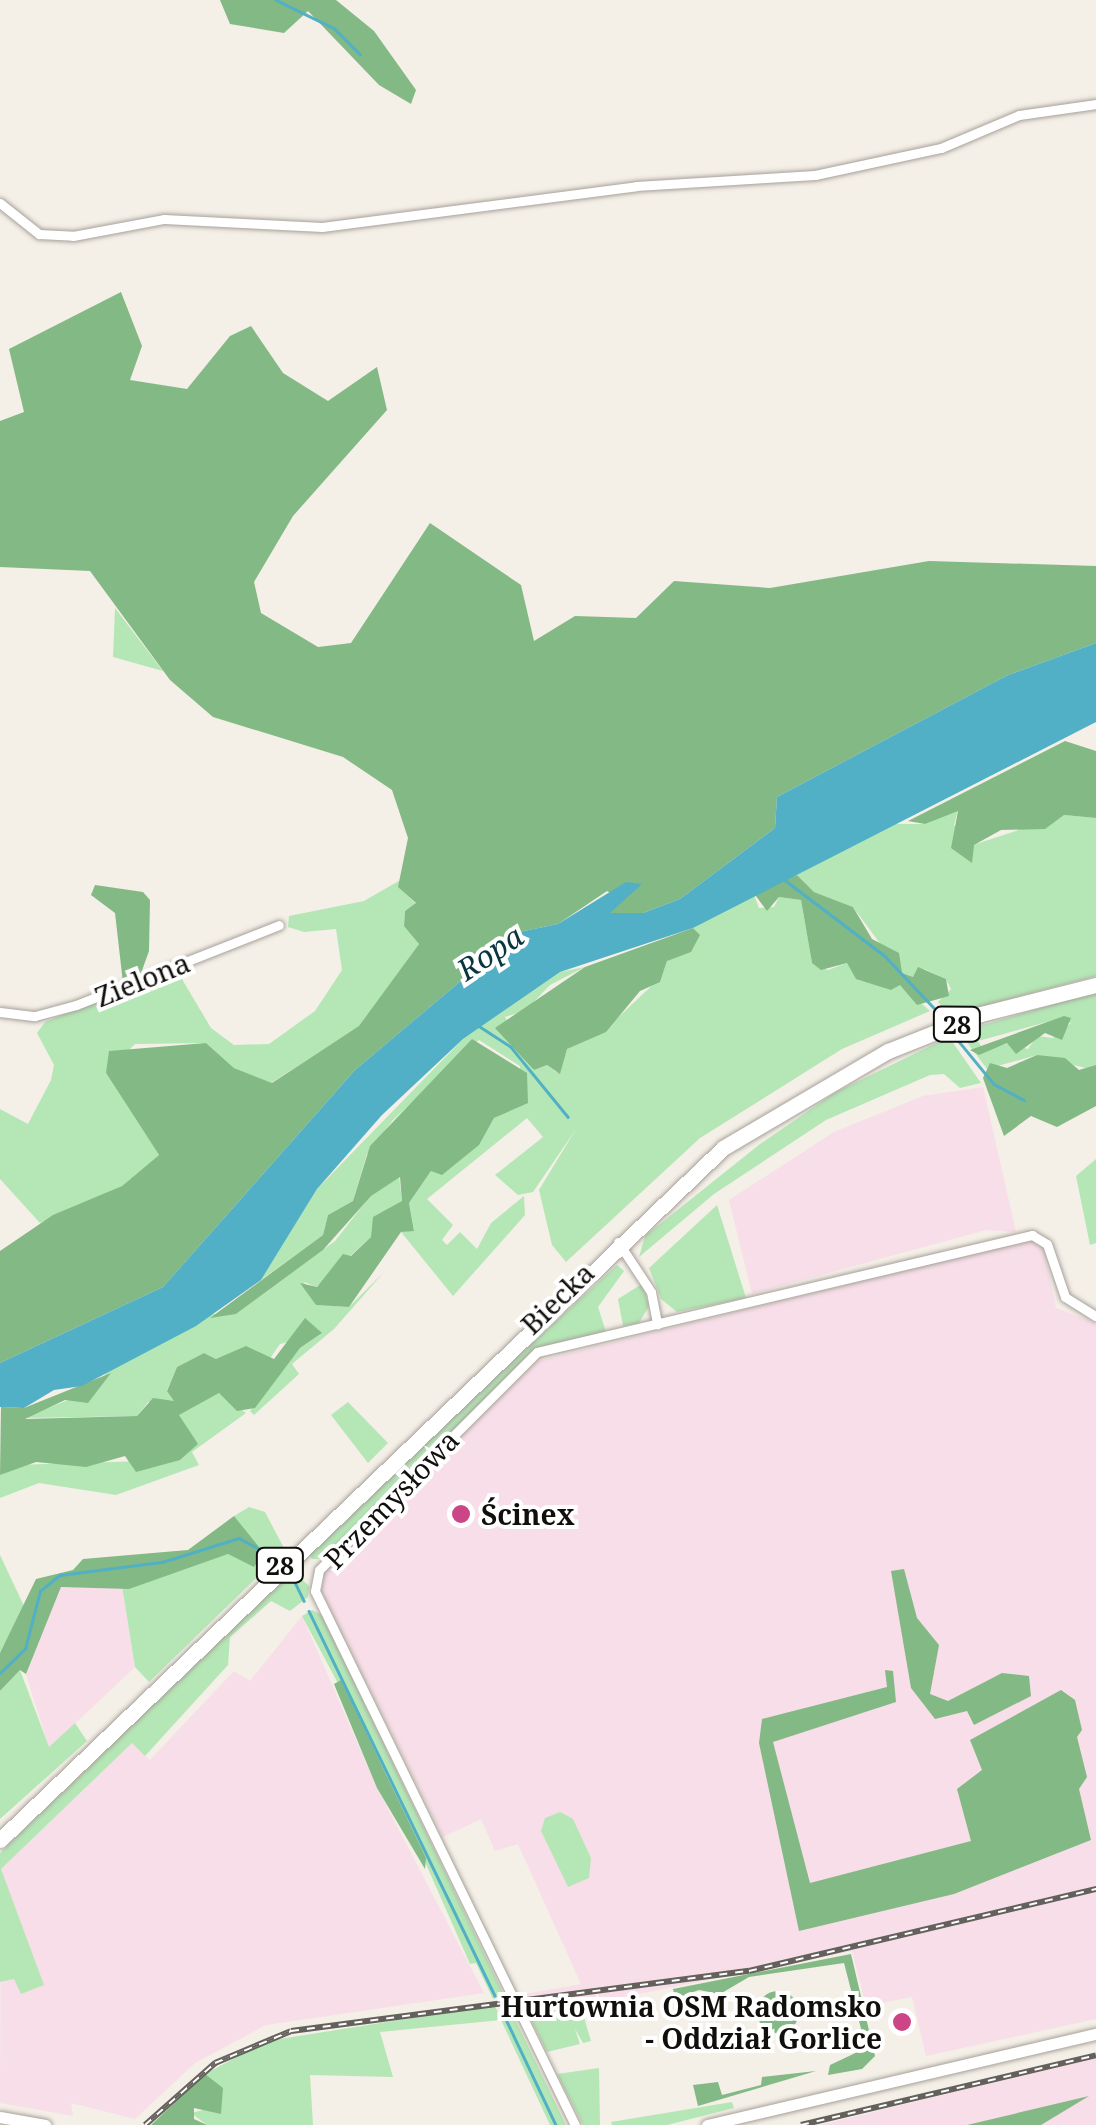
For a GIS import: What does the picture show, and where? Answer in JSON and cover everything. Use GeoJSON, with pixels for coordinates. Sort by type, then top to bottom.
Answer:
{"type":"FeatureCollection","features":[{"type":"Feature","properties":{"kind":"main road","name":"Biecka"},"geometry":{"type":"LineString","coordinates":[[0,1840],[617,1241],[723,1148],[808,1092],[965,1020],[1096,984]]}},
{"type":"Feature","properties":{"kind":"main road","name":"Biecka"},"geometry":{"type":"LineString","coordinates":[[0,1827],[101,1740]]}},
{"type":"Feature","properties":{"kind":"street"},"geometry":{"type":"LineString","coordinates":[[0,203],[39,234],[164,219],[322,226],[636,186],[815,175],[941,148],[1019,115],[1096,104]]}},
{"type":"Feature","properties":{"kind":"street","name":"Zielona"},"geometry":{"type":"LineString","coordinates":[[0,1012],[35,1016],[76,1005],[280,925]]}},
{"type":"Feature","properties":{"kind":"street","name":"Przemysłowa"},"geometry":{"type":"LineString","coordinates":[[575,2125],[314,1591],[319,1570],[538,1352],[1032,1235],[1047,1244],[1064,1297],[1096,1316]]}},
{"type":"Feature","properties":{"kind":"street"},"geometry":{"type":"LineString","coordinates":[[617,1241],[651,1292],[657,1324]]}},
{"type":"Feature","properties":{"kind":"street"},"geometry":{"type":"LineString","coordinates":[[707,2125],[1096,2034]]}},
{"type":"Feature","properties":{"kind":"street"},"geometry":{"type":"LineString","coordinates":[[770,2111],[774,2125]]}},
{"type":"Feature","properties":{"kind":"street"},"geometry":{"type":"LineString","coordinates":[[0,2117],[45,2125]]}},
{"type":"Feature","properties":{"kind":"shaded area"},"geometry":{"type":"Polygon","coordinates":[[[983,1087],[1016,1232],[986,1230],[752,1294],[729,1200],[834,1132],[923,1096],[983,1087]]]}},
{"type":"Feature","properties":{"kind":"shaded area"},"geometry":{"type":"Polygon","coordinates":[[[1033,1238],[1044,1249],[1056,1308],[1096,1323],[1096,2019],[926,2056],[912,1997],[866,2006],[852,1951],[529,2016],[519,1995],[581,1984],[518,1844],[495,1851],[481,1819],[443,1837],[320,1589],[325,1571],[538,1361],[1033,1238]]]}},
{"type":"Feature","properties":{"kind":"shaded area"},"geometry":{"type":"Polygon","coordinates":[[[122,1586],[135,1667],[49,1748],[26,1674],[61,1587],[122,1586]]]}},
{"type":"Feature","properties":{"kind":"shaded area"},"geometry":{"type":"Polygon","coordinates":[[[302,1616],[377,1788],[484,1993],[266,2025],[195,2063],[135,2119],[71,2103],[73,2116],[0,2103],[1,1869],[132,1743],[150,1760],[234,1671],[250,1681],[302,1616]]]}},
{"type":"Feature","properties":{"kind":"shaded area"},"geometry":{"type":"Polygon","coordinates":[[[1096,2058],[1096,2125],[820,2125],[1042,2071],[1096,2058]]]}},
{"type":"Feature","properties":{"kind":"green space"},"geometry":{"type":"Polygon","coordinates":[[[220,0],[336,0],[374,31],[416,90],[411,104],[379,85],[308,11],[284,33],[230,24],[220,0]]]}},
{"type":"Feature","properties":{"kind":"green space"},"geometry":{"type":"Polygon","coordinates":[[[121,292],[142,346],[130,380],[187,389],[230,336],[251,326],[283,373],[328,401],[377,367],[387,410],[293,516],[254,582],[261,613],[318,647],[351,643],[430,523],[521,585],[534,641],[575,616],[636,618],[674,581],[770,588],[929,561],[1096,566],[1096,643],[1006,676],[777,797],[775,828],[680,899],[643,913],[609,913],[622,900],[607,891],[558,924],[519,932],[355,1070],[163,1287],[0,1363],[0,1251],[53,1215],[122,1186],[159,1155],[106,1073],[109,1051],[206,1043],[234,1068],[272,1083],[359,1026],[419,944],[404,926],[405,911],[416,903],[398,887],[408,838],[392,790],[343,757],[213,717],[170,680],[90,571],[0,567],[0,421],[24,412],[9,349],[121,292]]]}},
{"type":"Feature","properties":{"kind":"green space"},"geometry":{"type":"Polygon","coordinates":[[[115,608],[163,671],[113,657],[115,608]]]}},
{"type":"Feature","properties":{"kind":"green space"},"geometry":{"type":"Polygon","coordinates":[[[1065,741],[1096,751],[1096,818],[1064,815],[1045,829],[1001,830],[974,845],[972,863],[951,848],[958,811],[925,824],[908,821],[1065,741]]]}},
{"type":"Feature","properties":{"kind":"green space"},"geometry":{"type":"Polygon","coordinates":[[[958,810],[954,825],[973,845],[1064,815],[1096,818],[1096,976],[949,1015],[938,1002],[951,989],[946,979],[924,969],[913,977],[902,973],[853,907],[814,892],[797,875],[886,824],[925,824],[958,810]]]}},
{"type":"Feature","properties":{"kind":"green space"},"geometry":{"type":"Polygon","coordinates":[[[797,875],[814,892],[853,907],[872,939],[899,953],[902,973],[913,977],[918,967],[946,979],[949,996],[917,1005],[900,985],[891,990],[856,979],[847,963],[821,970],[812,963],[801,900],[779,897],[767,911],[753,892],[797,875]]]}},
{"type":"Feature","properties":{"kind":"green space"},"geometry":{"type":"Polygon","coordinates":[[[404,878],[399,887],[416,904],[405,911],[404,925],[419,944],[360,1026],[271,1083],[234,1068],[206,1043],[135,1044],[106,1073],[159,1155],[122,1186],[40,1223],[0,1179],[0,1109],[28,1124],[51,1080],[54,1065],[37,1033],[45,1022],[176,969],[211,1028],[234,1045],[269,1044],[315,1011],[342,970],[336,929],[304,932],[288,927],[289,916],[364,901],[404,878]]]}},
{"type":"Feature","properties":{"kind":"green space"},"geometry":{"type":"Polygon","coordinates":[[[95,885],[143,892],[150,900],[149,951],[140,976],[123,983],[115,913],[91,895],[95,885]]]}},
{"type":"Feature","properties":{"kind":"green space"},"geometry":{"type":"Polygon","coordinates":[[[753,892],[759,908],[774,907],[779,897],[801,900],[812,963],[828,970],[847,963],[857,979],[900,985],[930,1011],[842,1049],[700,1138],[566,1262],[552,1245],[539,1190],[576,1129],[533,1192],[518,1195],[495,1175],[543,1137],[527,1118],[427,1199],[453,1225],[442,1240],[447,1245],[460,1232],[477,1249],[491,1223],[524,1196],[525,1215],[453,1296],[401,1232],[414,1230],[409,1203],[431,1171],[456,1163],[479,1144],[494,1118],[519,1104],[520,1066],[479,1040],[393,1120],[367,1154],[353,1201],[328,1215],[323,1235],[261,1280],[317,1189],[463,1039],[560,972],[585,967],[550,985],[525,1011],[505,1017],[534,1070],[547,1065],[556,1072],[567,1049],[608,1027],[662,976],[667,961],[691,947],[699,935],[693,928],[753,892]]]}},
{"type":"Feature","properties":{"kind":"green space"},"geometry":{"type":"Polygon","coordinates":[[[693,928],[700,935],[691,952],[667,961],[660,982],[640,991],[606,1032],[567,1049],[560,1074],[547,1065],[534,1070],[495,1028],[585,967],[693,928]]]}},
{"type":"Feature","properties":{"kind":"green space"},"geometry":{"type":"Polygon","coordinates":[[[1096,992],[1096,1065],[1089,1069],[1037,1055],[987,1069],[959,1032],[1096,992]],[[1054,1020],[978,1041],[984,1051],[1008,1043],[1028,1049],[1037,1036],[1053,1038],[1071,1023],[1054,1020]]]}},
{"type":"Feature","properties":{"kind":"green space"},"geometry":{"type":"Polygon","coordinates":[[[1064,1016],[1071,1018],[1062,1040],[1045,1033],[1016,1054],[1007,1043],[979,1055],[970,1050],[1064,1016]]]}},
{"type":"Feature","properties":{"kind":"green space"},"geometry":{"type":"Polygon","coordinates":[[[949,1037],[981,1083],[960,1088],[944,1074],[930,1075],[826,1120],[714,1194],[639,1257],[645,1236],[760,1144],[836,1092],[949,1037]]]}},
{"type":"Feature","properties":{"kind":"green space"},"geometry":{"type":"Polygon","coordinates":[[[472,1039],[527,1073],[528,1103],[494,1118],[479,1145],[442,1175],[431,1171],[409,1203],[414,1231],[401,1232],[349,1307],[316,1305],[300,1283],[317,1287],[343,1254],[351,1256],[371,1237],[373,1217],[402,1201],[400,1177],[371,1196],[323,1250],[236,1314],[210,1318],[323,1235],[328,1215],[353,1201],[370,1146],[472,1039]]]}},
{"type":"Feature","properties":{"kind":"green space"},"geometry":{"type":"Polygon","coordinates":[[[1037,1055],[1065,1058],[1079,1070],[1096,1065],[1096,1106],[1057,1127],[1031,1116],[1004,1136],[983,1078],[990,1063],[1007,1068],[1037,1055]]]}},
{"type":"Feature","properties":{"kind":"green space"},"geometry":{"type":"Polygon","coordinates":[[[1096,1159],[1096,1243],[1090,1245],[1076,1176],[1096,1159]]]}},
{"type":"Feature","properties":{"kind":"green space"},"geometry":{"type":"Polygon","coordinates":[[[399,1176],[402,1201],[371,1237],[316,1287],[304,1282],[316,1305],[349,1307],[384,1272],[334,1329],[292,1364],[299,1374],[254,1415],[250,1411],[300,1348],[322,1333],[280,1344],[269,1360],[255,1350],[216,1359],[204,1353],[177,1367],[167,1390],[175,1401],[148,1402],[137,1416],[23,1418],[96,1389],[106,1373],[211,1314],[236,1314],[335,1241],[371,1195],[399,1176]]]}},
{"type":"Feature","properties":{"kind":"green space"},"geometry":{"type":"Polygon","coordinates":[[[717,1205],[746,1298],[677,1312],[661,1299],[649,1268],[717,1205]]]}},
{"type":"Feature","properties":{"kind":"green space"},"geometry":{"type":"Polygon","coordinates":[[[617,1265],[624,1271],[598,1307],[606,1332],[535,1351],[323,1559],[312,1559],[307,1551],[617,1265]]]}},
{"type":"Feature","properties":{"kind":"green space"},"geometry":{"type":"Polygon","coordinates":[[[642,1284],[649,1306],[639,1323],[623,1326],[618,1299],[642,1284]]]}},
{"type":"Feature","properties":{"kind":"green space"},"geometry":{"type":"Polygon","coordinates":[[[305,1318],[322,1333],[300,1348],[255,1408],[237,1411],[219,1393],[179,1415],[198,1444],[180,1460],[136,1472],[125,1456],[86,1467],[36,1462],[0,1475],[1,1407],[24,1408],[111,1373],[88,1403],[65,1400],[25,1419],[137,1416],[153,1398],[174,1401],[167,1391],[177,1367],[204,1353],[216,1359],[246,1346],[274,1359],[305,1318]]]}},
{"type":"Feature","properties":{"kind":"green space"},"geometry":{"type":"Polygon","coordinates":[[[219,1393],[246,1413],[192,1452],[199,1465],[116,1495],[39,1483],[0,1498],[0,1475],[12,1465],[180,1460],[189,1447],[178,1414],[219,1393]]]}},
{"type":"Feature","properties":{"kind":"green space"},"geometry":{"type":"Polygon","coordinates":[[[348,1402],[388,1443],[368,1463],[331,1415],[348,1402]]]}},
{"type":"Feature","properties":{"kind":"green space"},"geometry":{"type":"Polygon","coordinates":[[[249,1507],[265,1512],[285,1550],[149,1682],[135,1667],[122,1586],[228,1554],[254,1566],[234,1516],[249,1507]]]}},
{"type":"Feature","properties":{"kind":"green space"},"geometry":{"type":"Polygon","coordinates":[[[234,1516],[263,1552],[254,1567],[228,1554],[129,1589],[61,1587],[26,1674],[20,1670],[0,1691],[0,1653],[36,1579],[73,1570],[83,1559],[188,1550],[234,1516]]]}},
{"type":"Feature","properties":{"kind":"green space"},"geometry":{"type":"Polygon","coordinates":[[[0,1555],[24,1606],[0,1653],[0,1555]]]}},
{"type":"Feature","properties":{"kind":"green space"},"geometry":{"type":"Polygon","coordinates":[[[904,1569],[917,1618],[939,1645],[930,1694],[948,1701],[1002,1673],[1029,1676],[1031,1696],[974,1725],[967,1711],[935,1719],[911,1688],[891,1571],[904,1569]]]}},
{"type":"Feature","properties":{"kind":"green space"},"geometry":{"type":"Polygon","coordinates":[[[292,1570],[309,1586],[308,1597],[290,1611],[271,1601],[230,1637],[228,1665],[145,1756],[132,1743],[1,1869],[44,1985],[21,1994],[14,1979],[0,1982],[0,1853],[292,1570]]]}},
{"type":"Feature","properties":{"kind":"green space"},"geometry":{"type":"Polygon","coordinates":[[[312,1610],[322,1615],[504,1995],[493,1999],[476,1963],[470,1964],[386,1773],[302,1616],[312,1610]]]}},
{"type":"Feature","properties":{"kind":"green space"},"geometry":{"type":"Polygon","coordinates":[[[20,1670],[49,1747],[75,1723],[87,1741],[0,1819],[0,1691],[20,1670]]]}},
{"type":"Feature","properties":{"kind":"green space"},"geometry":{"type":"Polygon","coordinates":[[[885,1670],[893,1671],[896,1702],[773,1742],[810,1883],[971,1841],[957,1789],[982,1770],[970,1740],[1061,1690],[1075,1700],[1082,1730],[1077,1737],[1087,1777],[1079,1789],[1091,1840],[954,1894],[799,1931],[759,1743],[762,1719],[887,1687],[885,1670]]]}},
{"type":"Feature","properties":{"kind":"green space"},"geometry":{"type":"Polygon","coordinates":[[[341,1680],[426,1858],[425,1869],[377,1788],[334,1684],[341,1680]]]}},
{"type":"Feature","properties":{"kind":"green space"},"geometry":{"type":"Polygon","coordinates":[[[560,1812],[573,1819],[591,1858],[589,1878],[568,1887],[541,1831],[545,1818],[560,1812]]]}},
{"type":"Feature","properties":{"kind":"green space"},"geometry":{"type":"Polygon","coordinates":[[[851,1954],[875,2056],[862,2069],[828,2075],[830,2065],[866,2048],[844,1963],[749,1977],[720,1994],[699,1990],[682,1996],[678,2012],[673,1989],[851,1954]]]}},
{"type":"Feature","properties":{"kind":"green space"},"geometry":{"type":"Polygon","coordinates":[[[778,1991],[793,1997],[799,2012],[793,2027],[778,2033],[763,2027],[757,2012],[763,1997],[778,1991]]]}},
{"type":"Feature","properties":{"kind":"green space"},"geometry":{"type":"Polygon","coordinates":[[[580,2004],[591,2041],[583,2043],[575,2029],[580,2044],[547,2052],[529,2016],[580,2004]]]}},
{"type":"Feature","properties":{"kind":"green space"},"geometry":{"type":"Polygon","coordinates":[[[494,2005],[500,2015],[511,2011],[566,2125],[550,2125],[501,2020],[380,2032],[393,2077],[310,2075],[313,2125],[207,2125],[191,2113],[211,2108],[205,2074],[267,2041],[494,2005]]]}},
{"type":"Feature","properties":{"kind":"green space"},"geometry":{"type":"Polygon","coordinates":[[[599,2068],[600,2125],[583,2125],[557,2074],[599,2068]]]}},
{"type":"Feature","properties":{"kind":"green space"},"geometry":{"type":"Polygon","coordinates":[[[816,2071],[698,2106],[693,2085],[718,2082],[722,2095],[761,2085],[762,2077],[816,2071]]]}},
{"type":"Feature","properties":{"kind":"green space"},"geometry":{"type":"Polygon","coordinates":[[[205,2074],[223,2088],[221,2114],[194,2108],[194,2119],[207,2125],[151,2125],[205,2074]]]}},
{"type":"Feature","properties":{"kind":"green space"},"geometry":{"type":"Polygon","coordinates":[[[1089,2096],[1041,2125],[967,2125],[1089,2096]]]}},
{"type":"Feature","properties":{"kind":"green space"},"geometry":{"type":"Polygon","coordinates":[[[732,2102],[734,2108],[667,2125],[611,2122],[732,2102]]]}},
{"type":"Feature","properties":{"kind":"water"},"geometry":{"type":"Polygon","coordinates":[[[1096,643],[1096,722],[693,928],[560,972],[463,1039],[382,1115],[317,1189],[261,1280],[196,1326],[82,1386],[54,1390],[24,1408],[0,1407],[0,1363],[163,1287],[355,1070],[519,932],[558,924],[626,882],[642,884],[610,913],[643,913],[680,899],[775,828],[777,797],[1006,676],[1096,643]]]}},
{"type":"Feature","properties":{"kind":"waterway"},"geometry":{"type":"LineString","coordinates":[[276,0],[334,28],[360,54]]}},
{"type":"Feature","properties":{"kind":"waterway"},"geometry":{"type":"LineString","coordinates":[[785,880],[885,956],[938,1012]]}},
{"type":"Feature","properties":{"kind":"waterway"},"geometry":{"type":"LineString","coordinates":[[479,1026],[511,1047],[568,1117]]}},
{"type":"Feature","properties":{"kind":"waterway"},"geometry":{"type":"LineString","coordinates":[[957,1039],[994,1084],[1024,1100]]}},
{"type":"Feature","properties":{"kind":"waterway"},"geometry":{"type":"LineString","coordinates":[[0,1673],[25,1649],[40,1591],[60,1575],[162,1562],[239,1538],[273,1556]]}},
{"type":"Feature","properties":{"kind":"waterway"},"geometry":{"type":"LineString","coordinates":[[290,1572],[304,1601]]}},
{"type":"Feature","properties":{"kind":"waterway"},"geometry":{"type":"LineString","coordinates":[[309,1611],[495,1995]]}},
{"type":"Feature","properties":{"kind":"waterway"},"geometry":{"type":"LineString","coordinates":[[504,2015],[556,2125]]}},
{"type":"Feature","properties":{"kind":"railway"},"geometry":{"type":"LineString","coordinates":[[145,2125],[215,2063],[291,2031],[749,1971],[1096,1889]]}},
{"type":"Feature","properties":{"kind":"railway"},"geometry":{"type":"LineString","coordinates":[[801,2125],[1096,2055]]}},
{"type":"Feature","properties":{"kind":"place","name":"Ścinex"},"geometry":{"type":"Point","coordinates":[461,1514]}},
{"type":"Feature","properties":{"kind":"place","name":"Hurtownia OSM Radomsko - Oddział Gorlice"},"geometry":{"type":"Point","coordinates":[902,2022]}},
{"type":"Feature","properties":{"kind":"water label","name":"Ropa"},"geometry":{"type":"Point","coordinates":[490,953]}}]}
